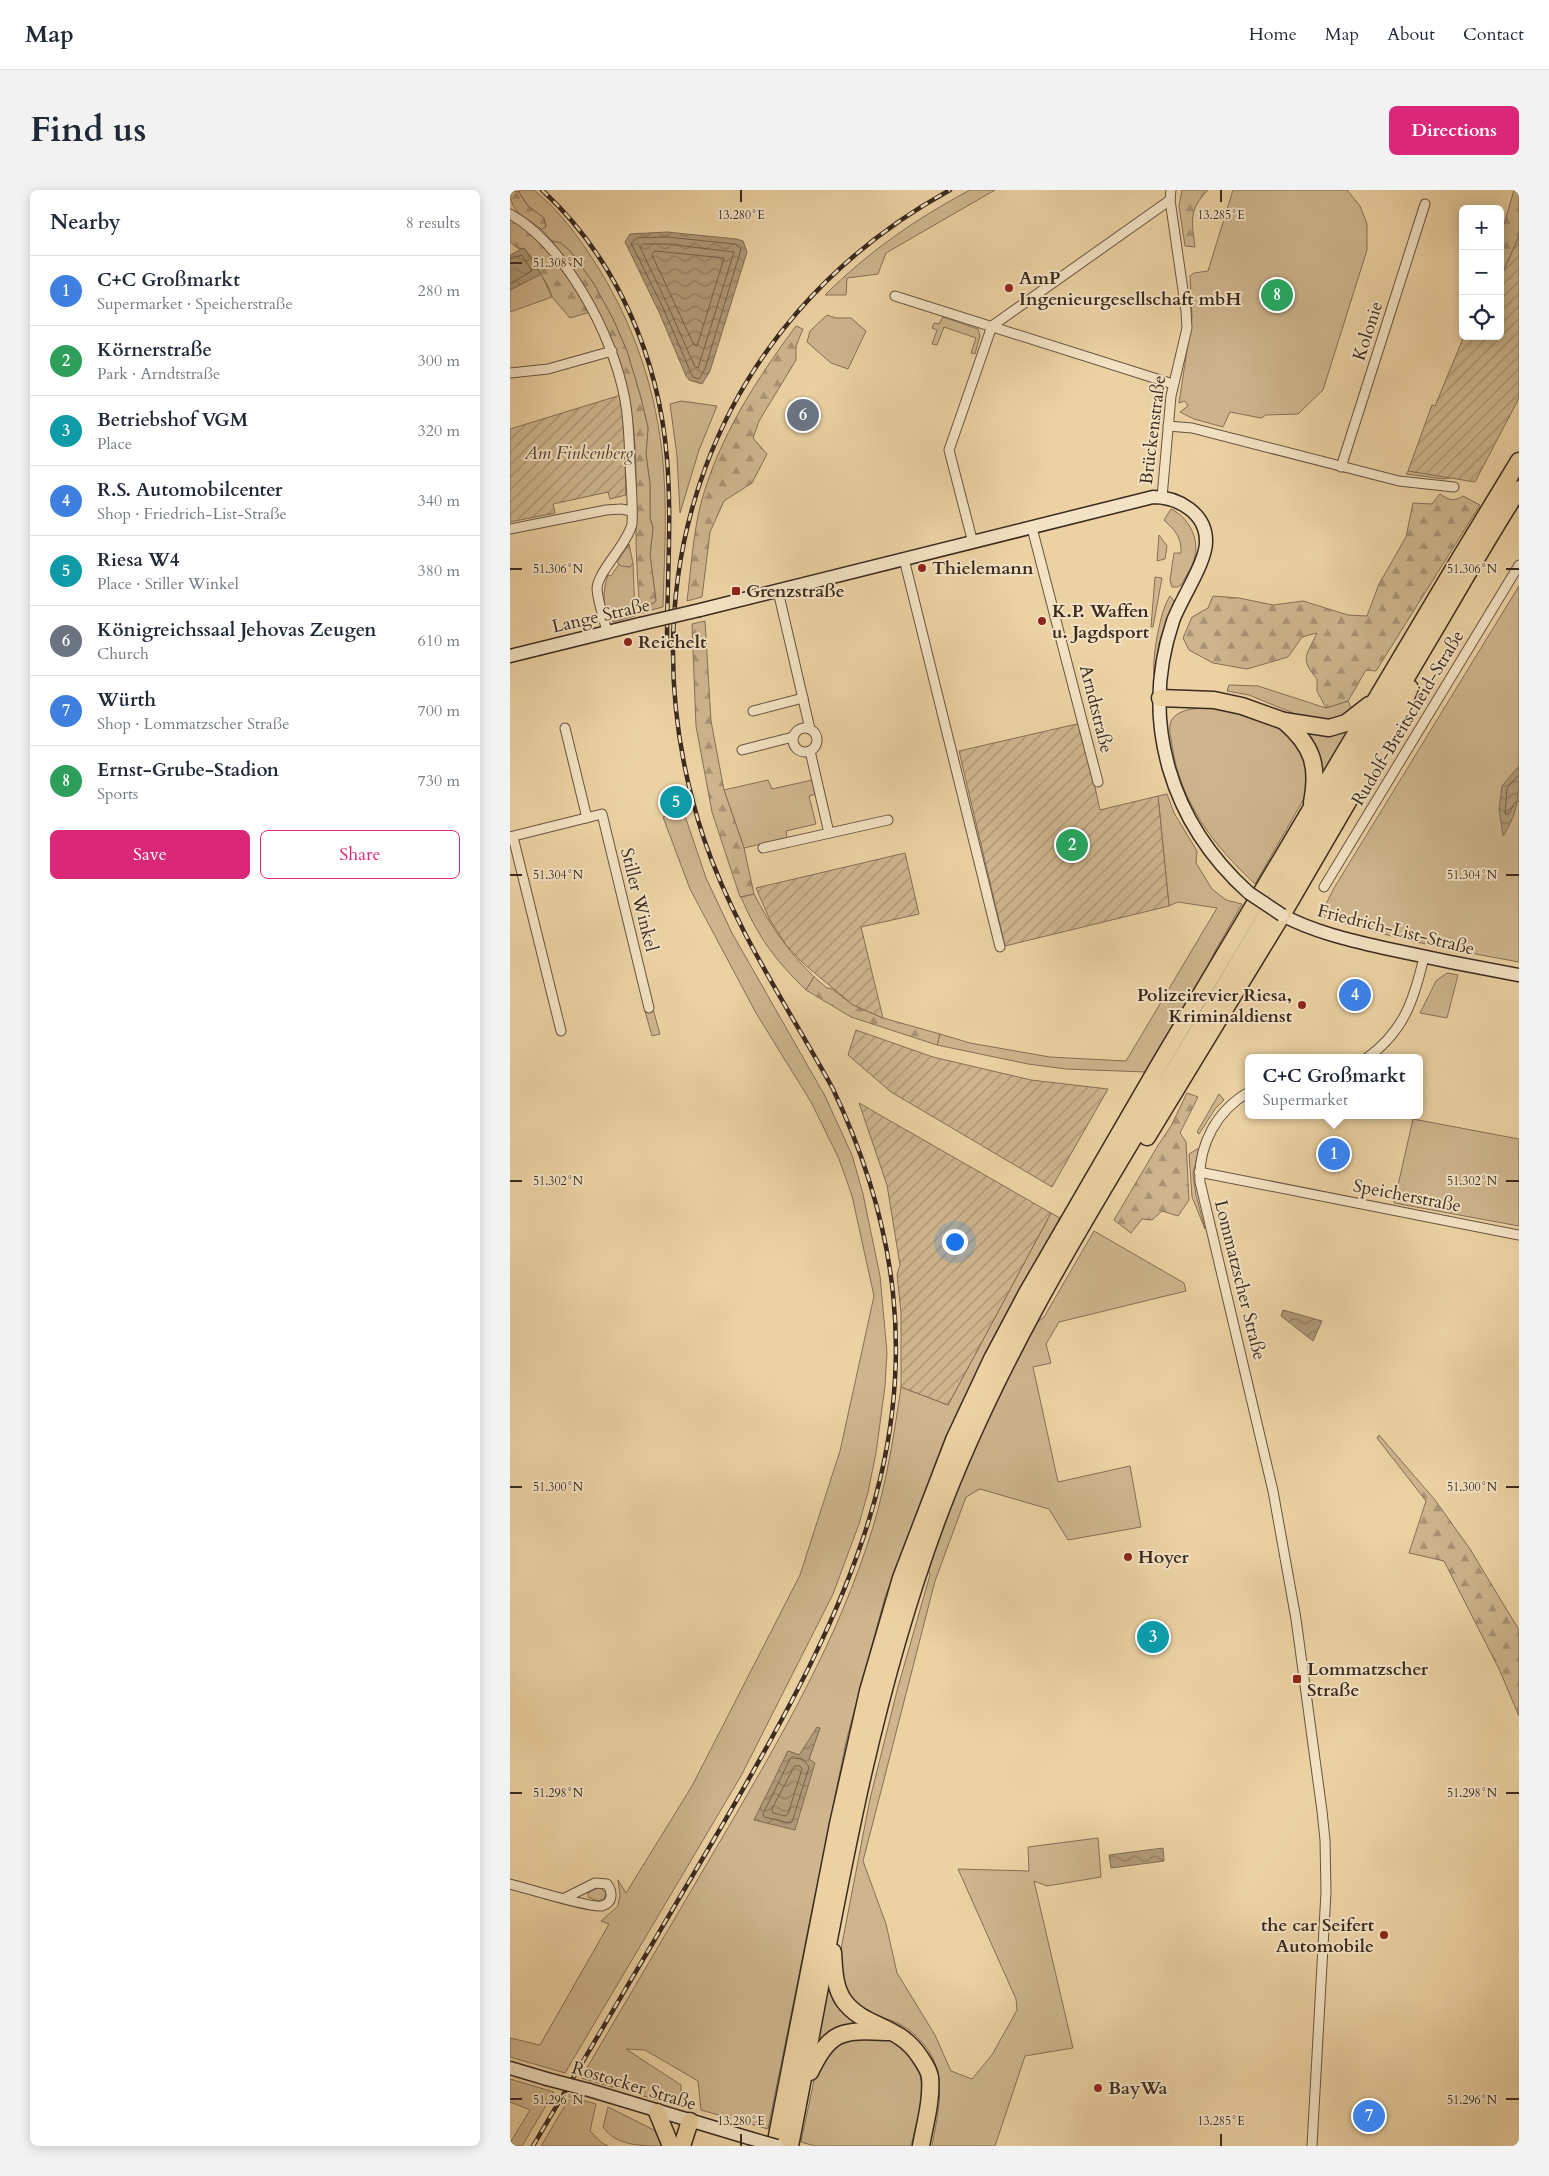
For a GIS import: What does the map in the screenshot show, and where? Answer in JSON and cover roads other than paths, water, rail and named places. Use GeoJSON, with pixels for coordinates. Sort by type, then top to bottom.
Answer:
{"type":"FeatureCollection","features":[{"type":"Feature","properties":{"kind":"highway"},"geometry":{"type":"LineString","coordinates":[[776,2146],[838,1824],[868,1691],[901,1578],[924,1512],[954,1440],[1023,1301],[1310,810],[1519,460]]}},
{"type":"Feature","properties":{"kind":"highway"},"geometry":{"type":"LineString","coordinates":[[790,2146],[832,1928],[864,1772],[884,1687],[918,1573],[937,1518],[970,1439],[1004,1367],[1118,1167],[1410,670],[1519,489]]}},
{"type":"Feature","properties":{"kind":"highway"},"geometry":{"type":"LineString","coordinates":[[1118,1167],[1139,1149],[1145,1141],[1282,915],[1398,714],[1412,683],[1410,670]]}},
{"type":"Feature","properties":{"kind":"highway"},"geometry":{"type":"LineString","coordinates":[[1160,698],[1214,700],[1242,706],[1284,721],[1329,728],[1346,723],[1378,696]]}},
{"type":"Feature","properties":{"kind":"highway"},"geometry":{"type":"LineString","coordinates":[[1284,721],[1308,747],[1314,761],[1314,787],[1310,810]]}},
{"type":"Feature","properties":{"kind":"highway"},"geometry":{"type":"LineString","coordinates":[[832,1928],[835,1980],[843,2000],[858,2014],[896,2033],[912,2045],[927,2067],[930,2077],[928,2110],[921,2146]]}},
{"type":"Feature","properties":{"kind":"highway"},"geometry":{"type":"LineString","coordinates":[[800,2092],[824,2047],[836,2037],[852,2031],[896,2033]]}},
{"type":"Feature","properties":{"kind":"highway"},"geometry":{"type":"LineString","coordinates":[[657,2112],[671,2146]]}},
{"type":"Feature","properties":{"kind":"highway"},"geometry":{"type":"LineString","coordinates":[[682,2146],[690,2121]]}},
{"type":"Feature","properties":{"kind":"street","name":"Brückenstraße"},"geometry":{"type":"LineString","coordinates":[[1162,497],[1173,384],[1187,328],[1170,200],[1171,190]]}},
{"type":"Feature","properties":{"kind":"street"},"geometry":{"type":"LineString","coordinates":[[973,543],[949,450],[992,326],[1170,200]]}},
{"type":"Feature","properties":{"kind":"street","name":"Kolonie"},"geometry":{"type":"LineString","coordinates":[[1341,467],[1425,204]]}},
{"type":"Feature","properties":{"kind":"street"},"geometry":{"type":"LineString","coordinates":[[510,214],[534,230],[564,263],[575,279],[612,351],[624,393],[628,414],[632,511],[629,535],[604,572],[597,587],[607,632]]}},
{"type":"Feature","properties":{"kind":"street"},"geometry":{"type":"LineString","coordinates":[[895,296],[1173,384]]}},
{"type":"Feature","properties":{"kind":"street"},"geometry":{"type":"LineString","coordinates":[[510,373],[548,369],[612,351]]}},
{"type":"Feature","properties":{"kind":"street"},"geometry":{"type":"LineString","coordinates":[[1168,426],[1192,428],[1411,484],[1454,487]]}},
{"type":"Feature","properties":{"kind":"street"},"geometry":{"type":"LineString","coordinates":[[793,737],[794,745],[798,750],[810,751],[816,745],[817,738],[810,729],[778,591],[1162,497]]}},
{"type":"Feature","properties":{"kind":"street","name":"Friedrich-List-Straße"},"geometry":{"type":"LineString","coordinates":[[1162,497],[1178,501],[1189,508],[1200,522],[1206,541],[1205,552],[1182,597],[1168,639],[1162,671],[1160,729],[1165,755],[1188,818],[1212,855],[1249,893],[1282,915],[1324,933],[1424,957],[1519,975]]}},
{"type":"Feature","properties":{"kind":"street"},"geometry":{"type":"LineString","coordinates":[[510,529],[606,510],[622,509],[632,511]]}},
{"type":"Feature","properties":{"kind":"street","name":"Arndtstraße"},"geometry":{"type":"LineString","coordinates":[[1032,528],[1098,782]]}},
{"type":"Feature","properties":{"kind":"street"},"geometry":{"type":"LineString","coordinates":[[904,559],[1000,948]]}},
{"type":"Feature","properties":{"kind":"street","name":"Rudolf-Breitscheid-Straße"},"geometry":{"type":"LineString","coordinates":[[1324,887],[1519,565]]}},
{"type":"Feature","properties":{"kind":"street","name":"Lange Straße"},"geometry":{"type":"LineString","coordinates":[[510,656],[778,591]]}},
{"type":"Feature","properties":{"kind":"street"},"geometry":{"type":"LineString","coordinates":[[753,711],[803,698]]}},
{"type":"Feature","properties":{"kind":"street"},"geometry":{"type":"LineString","coordinates":[[561,1031],[511,837],[587,818],[565,728]]}},
{"type":"Feature","properties":{"kind":"street"},"geometry":{"type":"LineString","coordinates":[[742,750],[793,737],[798,730],[810,729]]}},
{"type":"Feature","properties":{"kind":"street"},"geometry":{"type":"LineString","coordinates":[[810,751],[829,833]]}},
{"type":"Feature","properties":{"kind":"street","name":"Stiller Winkel"},"geometry":{"type":"LineString","coordinates":[[587,818],[602,814],[649,1008]]}},
{"type":"Feature","properties":{"kind":"street"},"geometry":{"type":"LineString","coordinates":[[763,848],[888,820]]}},
{"type":"Feature","properties":{"kind":"street"},"geometry":{"type":"LineString","coordinates":[[1372,1054],[1390,1038],[1402,1023],[1415,994],[1424,957]]}},
{"type":"Feature","properties":{"kind":"street","name":"Lommatzscher Straße"},"geometry":{"type":"LineString","coordinates":[[1245,1095],[1234,1102],[1215,1124],[1205,1146],[1199,1172],[1205,1210],[1248,1378],[1273,1491],[1296,1618],[1326,1840],[1326,1892],[1312,2146]]}},
{"type":"Feature","properties":{"kind":"street","name":"Speicherstraße"},"geometry":{"type":"LineString","coordinates":[[1199,1172],[1519,1235]]}},
{"type":"Feature","properties":{"kind":"street"},"geometry":{"type":"LineString","coordinates":[[510,1884],[565,1898],[600,1906],[607,1904],[611,1900],[612,1894],[608,1884],[595,1883],[565,1898]]}},
{"type":"Feature","properties":{"kind":"street","name":"Rostocker Straße"},"geometry":{"type":"LineString","coordinates":[[510,2068],[776,2146]]}},
{"type":"Feature","properties":{"kind":"water"},"geometry":{"type":"Polygon","coordinates":[[[667,232],[736,239],[743,241],[747,252],[710,371],[702,384],[689,380],[686,376],[659,312],[625,242],[630,234],[667,232]]]}},
{"type":"Feature","properties":{"kind":"water"},"geometry":{"type":"Polygon","coordinates":[[[524,248],[541,274],[510,290],[510,255],[524,248]]]}},
{"type":"Feature","properties":{"kind":"water"},"geometry":{"type":"Polygon","coordinates":[[[1519,766],[1519,786],[1515,811],[1503,836],[1499,809],[1502,786],[1519,766]]]}},
{"type":"Feature","properties":{"kind":"water"},"geometry":{"type":"Polygon","coordinates":[[[1283,1310],[1322,1321],[1313,1341],[1281,1316],[1283,1310]]]}},
{"type":"Feature","properties":{"kind":"water"},"geometry":{"type":"Polygon","coordinates":[[[817,1727],[820,1728],[809,1759],[815,1763],[795,1830],[754,1820],[788,1751],[799,1755],[817,1727]]]}},
{"type":"Feature","properties":{"kind":"water"},"geometry":{"type":"Polygon","coordinates":[[[1163,1848],[1164,1861],[1111,1868],[1109,1855],[1163,1848]]]}},
{"type":"Feature","properties":{"kind":"railway"},"geometry":{"type":"LineString","coordinates":[[542,190],[569,217],[592,247],[612,279],[630,312],[655,384],[667,459],[669,527],[667,641]]}},
{"type":"Feature","properties":{"kind":"railway"},"geometry":{"type":"LineString","coordinates":[[533,2146],[767,1748],[814,1657],[853,1568],[880,1478],[895,1387],[893,1293],[873,1194],[833,1089],[746,936],[716,872],[704,839],[680,743],[673,648],[681,555],[706,467],[745,385],[799,311],[867,245],[950,190]]}},
{"type":"Feature","properties":{"kind":"place","name":"AmP Ingenieurgesellschaft mbH"},"geometry":{"type":"Point","coordinates":[1009,288]}},
{"type":"Feature","properties":{"kind":"place","name":"Ernst-Grube-Stadion"},"geometry":{"type":"Point","coordinates":[1277,295]}},
{"type":"Feature","properties":{"kind":"place","name":"Königreichssaal Jehovas Zeugen"},"geometry":{"type":"Point","coordinates":[803,415]}},
{"type":"Feature","properties":{"kind":"place","name":"Thielemann"},"geometry":{"type":"Point","coordinates":[922,568]}},
{"type":"Feature","properties":{"kind":"place","name":"Grenzstraße"},"geometry":{"type":"Point","coordinates":[736,591]}},
{"type":"Feature","properties":{"kind":"place","name":"K.P. Waffen u. Jagdsport"},"geometry":{"type":"Point","coordinates":[1042,621]}},
{"type":"Feature","properties":{"kind":"place","name":"Reichelt"},"geometry":{"type":"Point","coordinates":[628,642]}},
{"type":"Feature","properties":{"kind":"place","name":"Riesa W4"},"geometry":{"type":"Point","coordinates":[676,802]}},
{"type":"Feature","properties":{"kind":"place","name":"Körnerstraße"},"geometry":{"type":"Point","coordinates":[1072,845]}},
{"type":"Feature","properties":{"kind":"place","name":"R.S. Automobilcenter"},"geometry":{"type":"Point","coordinates":[1355,995]}},
{"type":"Feature","properties":{"kind":"place","name":"Polizeirevier Riesa, Kriminaldienst"},"geometry":{"type":"Point","coordinates":[1302,1005]}},
{"type":"Feature","properties":{"kind":"place","name":"C+C Großmarkt"},"geometry":{"type":"Point","coordinates":[1334,1154]}},
{"type":"Feature","properties":{"kind":"place","name":"Hoyer"},"geometry":{"type":"Point","coordinates":[1128,1557]}},
{"type":"Feature","properties":{"kind":"place","name":"Betriebshof VGM"},"geometry":{"type":"Point","coordinates":[1153,1637]}},
{"type":"Feature","properties":{"kind":"place","name":"Lommatzscher Straße"},"geometry":{"type":"Point","coordinates":[1297,1679]}},
{"type":"Feature","properties":{"kind":"place","name":"the car Seifert Automobile"},"geometry":{"type":"Point","coordinates":[1384,1935]}},
{"type":"Feature","properties":{"kind":"place","name":"BayWa"},"geometry":{"type":"Point","coordinates":[1098,2088]}},
{"type":"Feature","properties":{"kind":"place","name":"Würth"},"geometry":{"type":"Point","coordinates":[1369,2116]}},
{"type":"Feature","properties":{"kind":"park label","name":"Am Finkenberg"},"geometry":{"type":"Point","coordinates":[579,453]}}]}
